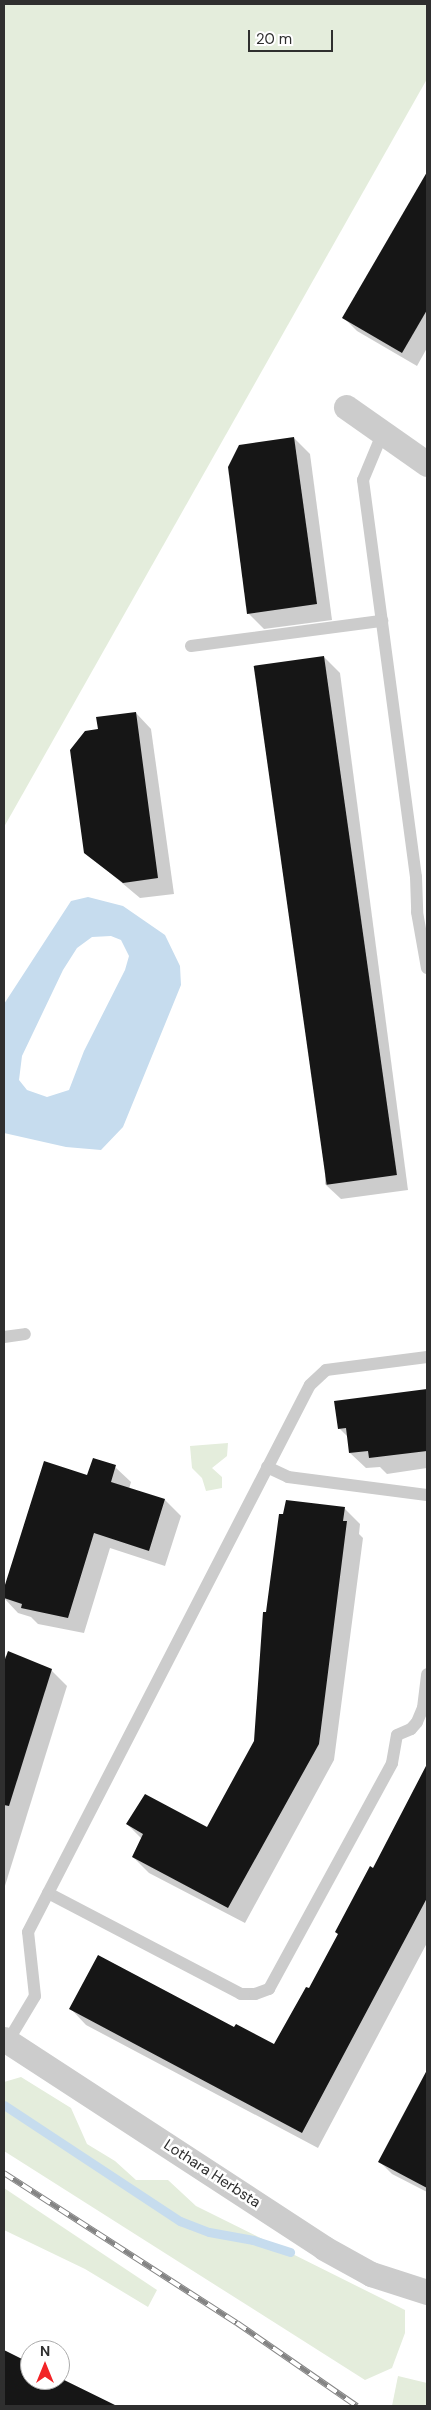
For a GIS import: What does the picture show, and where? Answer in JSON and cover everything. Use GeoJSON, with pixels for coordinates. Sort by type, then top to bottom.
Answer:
{"type":"FeatureCollection","features":[{"type":"Feature","properties":{"kind":"street"},"geometry":{"type":"LineString","coordinates":[[346,407],[427,463]]}},
{"type":"Feature","properties":{"kind":"street","name":"Lothara Herbsta"},"geometry":{"type":"LineString","coordinates":[[6,2040],[324,2248],[371,2274],[427,2292]]}},
{"type":"Feature","properties":{"kind":"lane"},"geometry":{"type":"LineString","coordinates":[[383,432],[363,480],[416,877],[417,912],[427,968]]}},
{"type":"Feature","properties":{"kind":"lane"},"geometry":{"type":"LineString","coordinates":[[191,646],[382,621]]}},
{"type":"Feature","properties":{"kind":"lane"},"geometry":{"type":"LineString","coordinates":[[4,1337],[25,1334]]}},
{"type":"Feature","properties":{"kind":"lane"},"geometry":{"type":"LineString","coordinates":[[6,2040],[35,1996],[28,1932],[267,1467],[318,1375],[338,1368],[427,1357]]}},
{"type":"Feature","properties":{"kind":"lane"},"geometry":{"type":"LineString","coordinates":[[267,1467],[288,1477],[427,1495]]}},
{"type":"Feature","properties":{"kind":"lane"},"geometry":{"type":"LineString","coordinates":[[48,1893],[241,1994],[255,1994],[269,1989],[392,1763],[397,1735],[411,1729],[417,1722],[423,1708],[427,1674]]}},
{"type":"Feature","properties":{"kind":"green space"},"geometry":{"type":"Polygon","coordinates":[[[4,4],[427,4],[427,79],[4,827],[4,4]]]}},
{"type":"Feature","properties":{"kind":"green space"},"geometry":{"type":"Polygon","coordinates":[[[228,1443],[227,1456],[212,1468],[222,1477],[222,1488],[206,1491],[202,1478],[192,1468],[190,1446],[228,1443]]]}},
{"type":"Feature","properties":{"kind":"green space"},"geometry":{"type":"Polygon","coordinates":[[[21,2077],[71,2108],[87,2144],[115,2161],[136,2180],[168,2180],[196,2206],[405,2310],[405,2333],[392,2368],[365,2380],[4,2151],[4,2082],[21,2077]]]}},
{"type":"Feature","properties":{"kind":"green space"},"geometry":{"type":"Polygon","coordinates":[[[4,2188],[157,2290],[148,2307],[85,2269],[4,2230],[4,2188]]]}},
{"type":"Feature","properties":{"kind":"green space"},"geometry":{"type":"Polygon","coordinates":[[[398,2376],[427,2383],[427,2406],[392,2406],[398,2376]]]}},
{"type":"Feature","properties":{"kind":"water"},"geometry":{"type":"Polygon","coordinates":[[[88,897],[123,906],[165,935],[180,966],[181,985],[123,1127],[101,1150],[66,1147],[4,1133],[4,1004],[71,901],[88,897]],[[111,936],[92,937],[77,948],[63,970],[22,1056],[19,1080],[27,1090],[47,1097],[69,1090],[84,1051],[125,970],[129,956],[121,940],[111,936]]]}},
{"type":"Feature","properties":{"kind":"building"},"geometry":{"type":"Polygon","coordinates":[[[427,172],[427,310],[402,353],[342,318],[427,172]]]}},
{"type":"Feature","properties":{"kind":"building"},"geometry":{"type":"Polygon","coordinates":[[[294,437],[317,604],[247,614],[228,467],[239,445],[294,437]]]}},
{"type":"Feature","properties":{"kind":"building"},"geometry":{"type":"Polygon","coordinates":[[[324,656],[397,1175],[327,1185],[254,666],[324,656]]]}},
{"type":"Feature","properties":{"kind":"building"},"geometry":{"type":"Polygon","coordinates":[[[136,712],[158,878],[123,883],[84,853],[70,750],[85,731],[98,729],[96,717],[136,712]]]}},
{"type":"Feature","properties":{"kind":"building"},"geometry":{"type":"Polygon","coordinates":[[[427,1389],[427,1451],[369,1458],[368,1451],[349,1453],[346,1428],[338,1429],[334,1401],[427,1389]]]}},
{"type":"Feature","properties":{"kind":"building"},"geometry":{"type":"Polygon","coordinates":[[[93,1458],[116,1465],[111,1482],[165,1499],[149,1551],[94,1533],[68,1618],[21,1608],[22,1604],[4,1598],[4,1588],[44,1461],[87,1475],[93,1458]]]}},
{"type":"Feature","properties":{"kind":"building"},"geometry":{"type":"Polygon","coordinates":[[[286,1500],[345,1507],[343,1521],[347,1521],[319,1744],[228,1908],[132,1857],[143,1834],[126,1824],[145,1794],[207,1827],[254,1741],[263,1612],[266,1612],[279,1514],[283,1514],[286,1500]]]}},
{"type":"Feature","properties":{"kind":"building"},"geometry":{"type":"Polygon","coordinates":[[[8,1651],[52,1669],[9,1806],[4,1805],[4,1662],[8,1651]]]}},
{"type":"Feature","properties":{"kind":"building"},"geometry":{"type":"Polygon","coordinates":[[[427,1764],[427,1898],[302,2133],[69,2009],[98,1955],[234,2027],[236,2024],[274,2044],[306,1987],[309,1988],[338,1934],[335,1932],[370,1866],[373,1868],[427,1764]]]}},
{"type":"Feature","properties":{"kind":"building"},"geometry":{"type":"Polygon","coordinates":[[[427,2070],[427,2188],[378,2162],[427,2070]]]}},
{"type":"Feature","properties":{"kind":"building"},"geometry":{"type":"Polygon","coordinates":[[[4,2350],[20,2358],[20,2390],[70,2390],[70,2383],[117,2406],[4,2406],[4,2350]]]}},
{"type":"Feature","properties":{"kind":"waterway"},"geometry":{"type":"LineString","coordinates":[[4,2105],[180,2221],[209,2232],[253,2240],[290,2252]]}},
{"type":"Feature","properties":{"kind":"railway"},"geometry":{"type":"LineString","coordinates":[[4,2173],[237,2323],[357,2406]]}}]}
